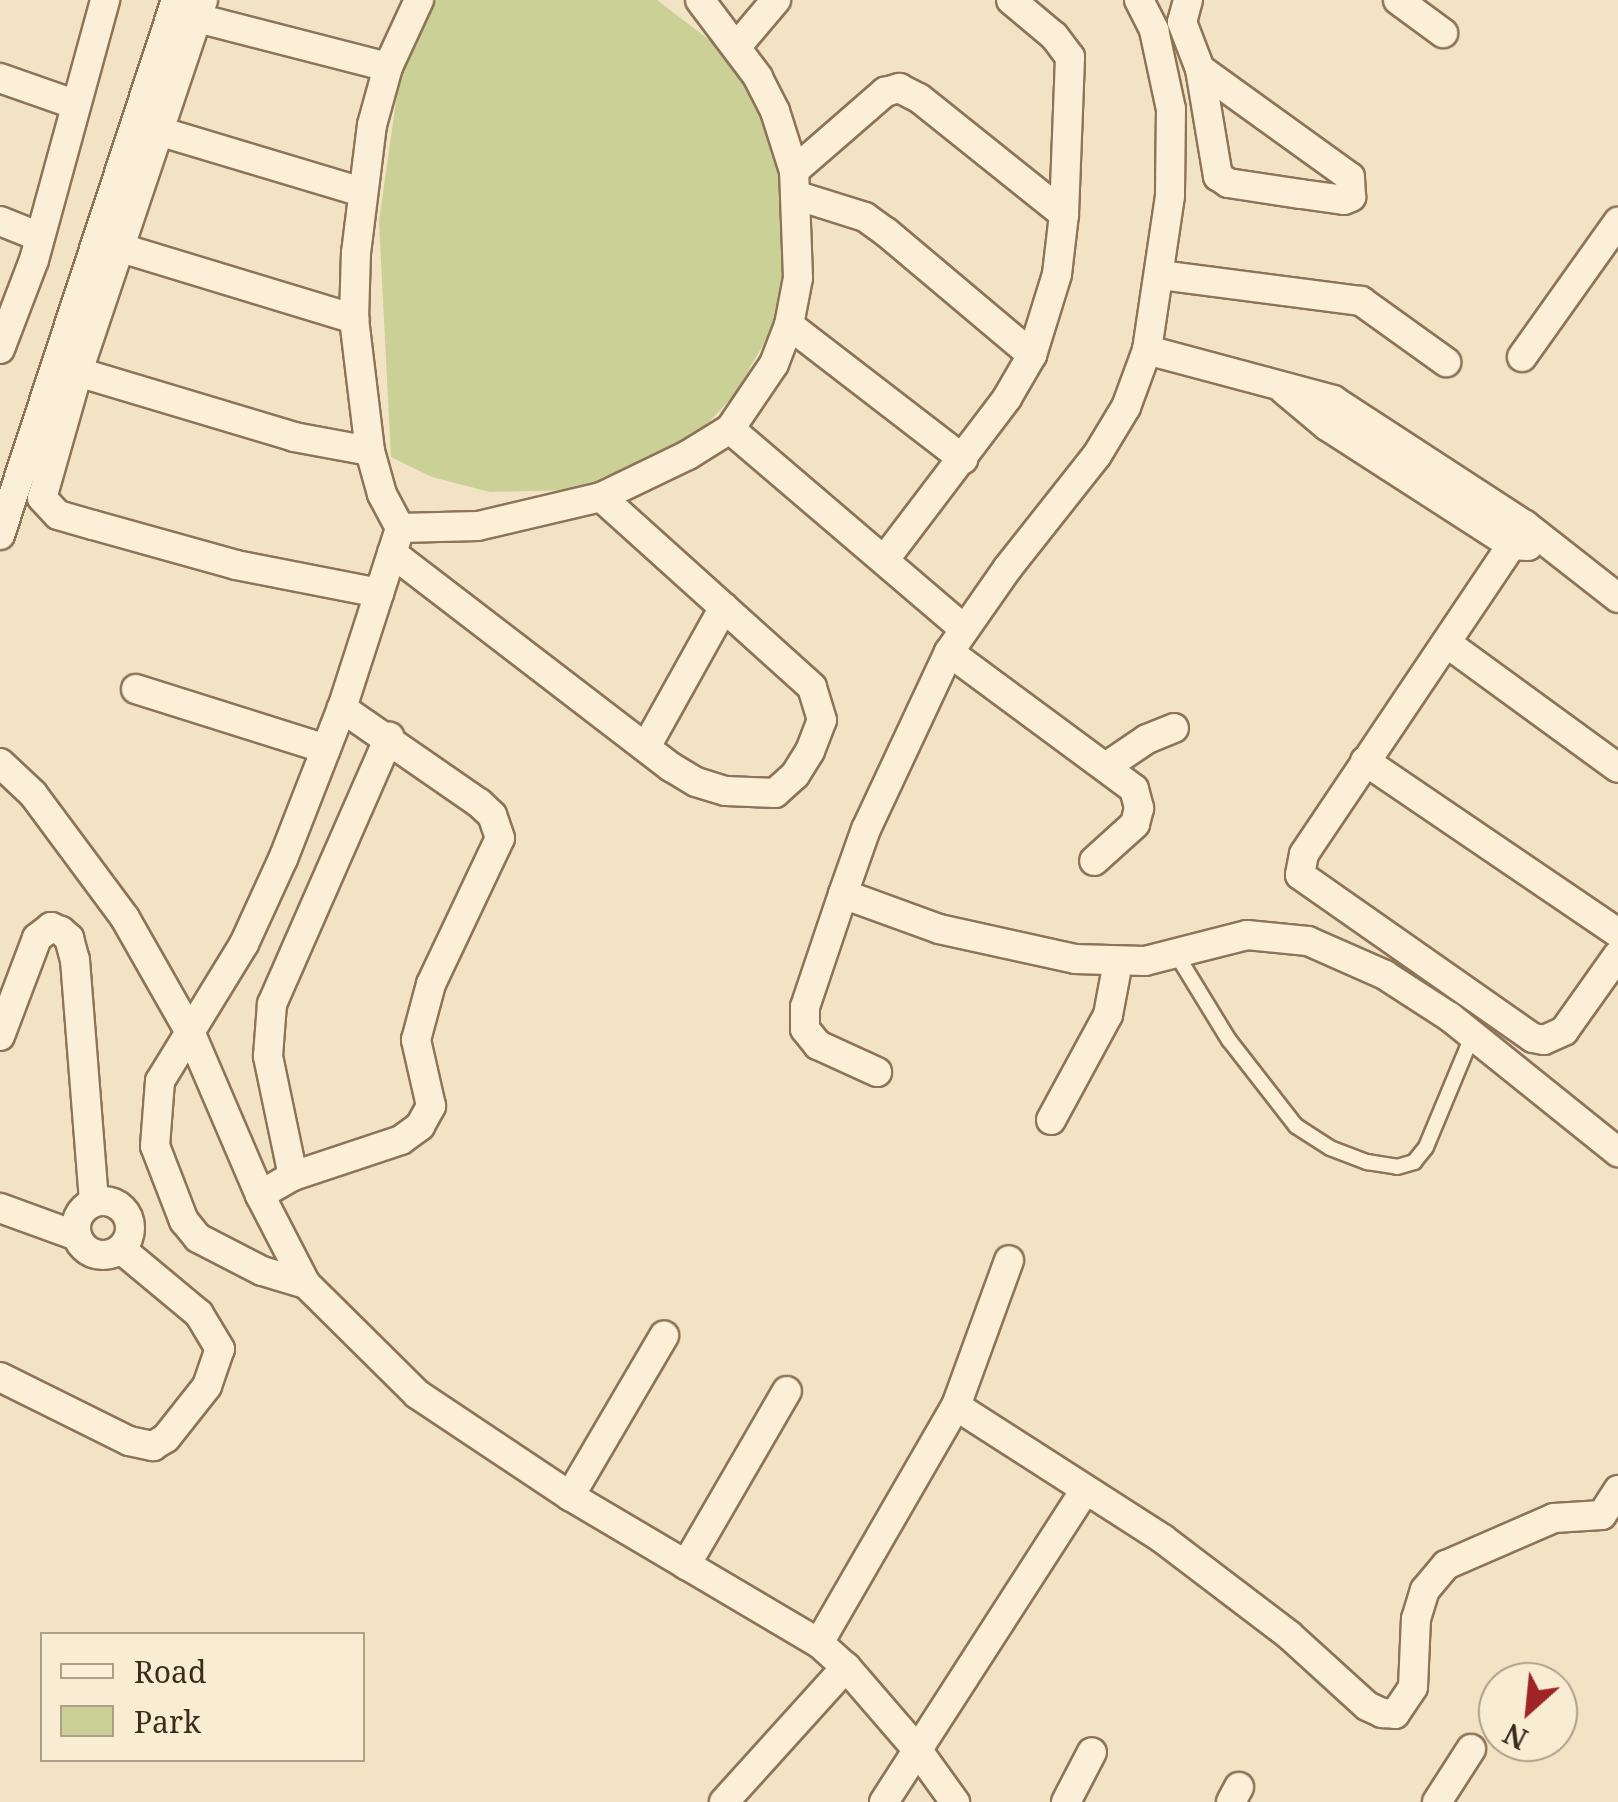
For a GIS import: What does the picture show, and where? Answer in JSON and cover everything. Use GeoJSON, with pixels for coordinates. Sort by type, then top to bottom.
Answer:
{"type":"FeatureCollection","features":[{"type":"Feature","properties":{"kind":"street"},"geometry":{"type":"LineString","coordinates":[[0,349],[40,237],[105,0]]}},
{"type":"Feature","properties":{"kind":"street"},"geometry":{"type":"LineString","coordinates":[[419,0],[388,67],[362,192],[354,318],[370,452],[396,540],[646,747],[696,782],[750,795],[774,793],[795,776],[822,720],[812,687],[601,497]]}},
{"type":"Feature","properties":{"kind":"street"},"geometry":{"type":"LineString","coordinates":[[396,540],[523,519],[601,497],[688,455],[730,429],[774,364],[789,325],[798,278],[794,183],[775,111],[738,45],[700,0]]}},
{"type":"Feature","properties":{"kind":"street"},"geometry":{"type":"LineString","coordinates":[[738,45],[776,0]]}},
{"type":"Feature","properties":{"kind":"street"},"geometry":{"type":"LineString","coordinates":[[884,559],[963,459],[1032,355],[1057,274],[1064,214],[1070,57],[1054,36],[1011,0]]}},
{"type":"Feature","properties":{"kind":"street"},"geometry":{"type":"LineString","coordinates":[[877,1072],[818,1046],[805,1029],[805,1007],[874,811],[956,640],[1097,456],[1126,407],[1148,350],[1170,196],[1171,109],[1154,30],[1139,0]]}},
{"type":"Feature","properties":{"kind":"street"},"geometry":{"type":"LineString","coordinates":[[1188,0],[1182,22],[1200,69],[1214,166],[1228,182],[1344,200],[1351,196],[1350,177],[1200,69]]}},
{"type":"Feature","properties":{"kind":"street"},"geometry":{"type":"LineString","coordinates":[[1398,0],[1443,33]]}},
{"type":"Feature","properties":{"kind":"street"},"geometry":{"type":"LineString","coordinates":[[192,6],[388,67]]}},
{"type":"Feature","properties":{"kind":"street"},"geometry":{"type":"LineString","coordinates":[[192,6],[162,132],[78,372],[42,490],[48,508],[236,565],[378,592]]}},
{"type":"Feature","properties":{"kind":"street"},"geometry":{"type":"LineString","coordinates":[[0,535],[192,6]]}},
{"type":"Feature","properties":{"kind":"street"},"geometry":{"type":"LineString","coordinates":[[0,78],[74,104]]}},
{"type":"Feature","properties":{"kind":"street"},"geometry":{"type":"LineString","coordinates":[[794,183],[885,92],[900,88],[919,98],[1064,214]]}},
{"type":"Feature","properties":{"kind":"street"},"geometry":{"type":"LineString","coordinates":[[1171,109],[1204,111]]}},
{"type":"Feature","properties":{"kind":"street"},"geometry":{"type":"LineString","coordinates":[[162,132],[362,192]]}},
{"type":"Feature","properties":{"kind":"street"},"geometry":{"type":"LineString","coordinates":[[794,183],[865,217],[886,232],[1032,355]]}},
{"type":"Feature","properties":{"kind":"street"},"geometry":{"type":"LineString","coordinates":[[0,220],[40,237]]}},
{"type":"Feature","properties":{"kind":"street"},"geometry":{"type":"LineString","coordinates":[[1522,356],[1618,222]]}},
{"type":"Feature","properties":{"kind":"street"},"geometry":{"type":"LineString","coordinates":[[122,248],[354,318]]}},
{"type":"Feature","properties":{"kind":"street"},"geometry":{"type":"LineString","coordinates":[[1160,275],[1361,300],[1446,362]]}},
{"type":"Feature","properties":{"kind":"street"},"geometry":{"type":"LineString","coordinates":[[789,325],[963,459]]}},
{"type":"Feature","properties":{"kind":"street"},"geometry":{"type":"LineString","coordinates":[[1148,350],[1275,382],[1327,426],[1519,535],[1548,546],[1618,598]]}},
{"type":"Feature","properties":{"kind":"street"},"geometry":{"type":"LineString","coordinates":[[78,372],[277,433],[370,452]]}},
{"type":"Feature","properties":{"kind":"street"},"geometry":{"type":"LineString","coordinates":[[730,429],[884,559],[956,640],[1134,789],[1139,808],[1134,824],[1094,860]]}},
{"type":"Feature","properties":{"kind":"street"},"geometry":{"type":"LineString","coordinates":[[1519,535],[1365,761],[1298,866],[1300,875],[1317,891],[1534,1038],[1544,1040],[1564,1031],[1618,954]]}},
{"type":"Feature","properties":{"kind":"street"},"geometry":{"type":"LineString","coordinates":[[306,1284],[262,1271],[198,1238],[184,1221],[170,1194],[156,1146],[160,1081],[244,944],[342,708],[396,540]]}},
{"type":"Feature","properties":{"kind":"street"},"geometry":{"type":"LineString","coordinates":[[646,747],[724,606]]}},
{"type":"Feature","properties":{"kind":"street"},"geometry":{"type":"LineString","coordinates":[[1448,644],[1618,768]]}},
{"type":"Feature","properties":{"kind":"street"},"geometry":{"type":"LineString","coordinates":[[136,689],[326,749]]}},
{"type":"Feature","properties":{"kind":"street"},"geometry":{"type":"LineString","coordinates":[[260,1195],[293,1176],[402,1140],[420,1126],[430,1106],[416,1040],[431,984],[500,838],[492,815],[480,803],[342,708]]}},
{"type":"Feature","properties":{"kind":"street"},"geometry":{"type":"LineString","coordinates":[[1107,766],[1147,739],[1174,728]]}},
{"type":"Feature","properties":{"kind":"street"},"geometry":{"type":"LineString","coordinates":[[293,1176],[268,1056],[272,1004],[389,737]]}},
{"type":"Feature","properties":{"kind":"street"},"geometry":{"type":"LineString","coordinates":[[1365,761],[1618,933]]}},
{"type":"Feature","properties":{"kind":"street"},"geometry":{"type":"LineString","coordinates":[[0,763],[33,794],[124,918],[191,1034],[260,1195],[306,1284],[418,1394],[570,1496],[819,1643],[846,1667],[916,1748],[956,1802]]}},
{"type":"Feature","properties":{"kind":"street"},"geometry":{"type":"LineString","coordinates":[[843,894],[918,923],[1000,945],[1118,962],[1145,961],[1247,935],[1308,941],[1396,981],[1474,1034],[1618,1152]]}},
{"type":"Feature","properties":{"kind":"street"},"geometry":{"type":"LineString","coordinates":[[0,1036],[37,938],[51,926],[61,931],[69,938],[75,960],[94,1202]]}},
{"type":"Feature","properties":{"kind":"street"},"geometry":{"type":"LineString","coordinates":[[1051,1120],[1108,1015],[1118,962]]}},
{"type":"Feature","properties":{"kind":"street"},"geometry":{"type":"LineString","coordinates":[[77,1236],[78,1216],[94,1202],[116,1203],[129,1218],[126,1239]]}},
{"type":"Feature","properties":{"kind":"street"},"geometry":{"type":"LineString","coordinates":[[0,1208],[77,1236],[91,1252],[101,1255],[126,1239],[184,1221]]}},
{"type":"Feature","properties":{"kind":"street"},"geometry":{"type":"LineString","coordinates":[[0,1377],[128,1441],[153,1446],[166,1438],[208,1386],[220,1349],[199,1314],[126,1239]]}},
{"type":"Feature","properties":{"kind":"street"},"geometry":{"type":"LineString","coordinates":[[819,1643],[956,1406],[1009,1260]]}},
{"type":"Feature","properties":{"kind":"street"},"geometry":{"type":"LineString","coordinates":[[570,1496],[664,1336]]}},
{"type":"Feature","properties":{"kind":"street"},"geometry":{"type":"LineString","coordinates":[[686,1565],[786,1391]]}},
{"type":"Feature","properties":{"kind":"street"},"geometry":{"type":"LineString","coordinates":[[956,1406],[1235,1592],[1367,1706],[1394,1714],[1413,1687],[1416,1619],[1425,1590],[1446,1566],[1554,1518],[1602,1516],[1618,1490]]}},
{"type":"Feature","properties":{"kind":"street"},"geometry":{"type":"LineString","coordinates":[[884,1802],[1085,1490]]}},
{"type":"Feature","properties":{"kind":"street"},"geometry":{"type":"LineString","coordinates":[[724,1802],[846,1667]]}},
{"type":"Feature","properties":{"kind":"street"},"geometry":{"type":"LineString","coordinates":[[1437,1802],[1470,1749]]}},
{"type":"Feature","properties":{"kind":"street"},"geometry":{"type":"LineString","coordinates":[[1066,1802],[1092,1752]]}},
{"type":"Feature","properties":{"kind":"lane"},"geometry":{"type":"LineString","coordinates":[[1175,952],[1229,1040],[1296,1126],[1330,1148],[1367,1162],[1397,1168],[1414,1162],[1426,1148],[1474,1034]]}},
{"type":"Feature","properties":{"kind":"green space"},"geometry":{"type":"Polygon","coordinates":[[[436,0],[657,0],[712,42],[750,88],[775,140],[788,188],[788,273],[771,331],[735,394],[707,424],[679,447],[612,481],[574,490],[490,492],[432,477],[391,457],[379,221],[404,46],[436,0]]]}}]}
